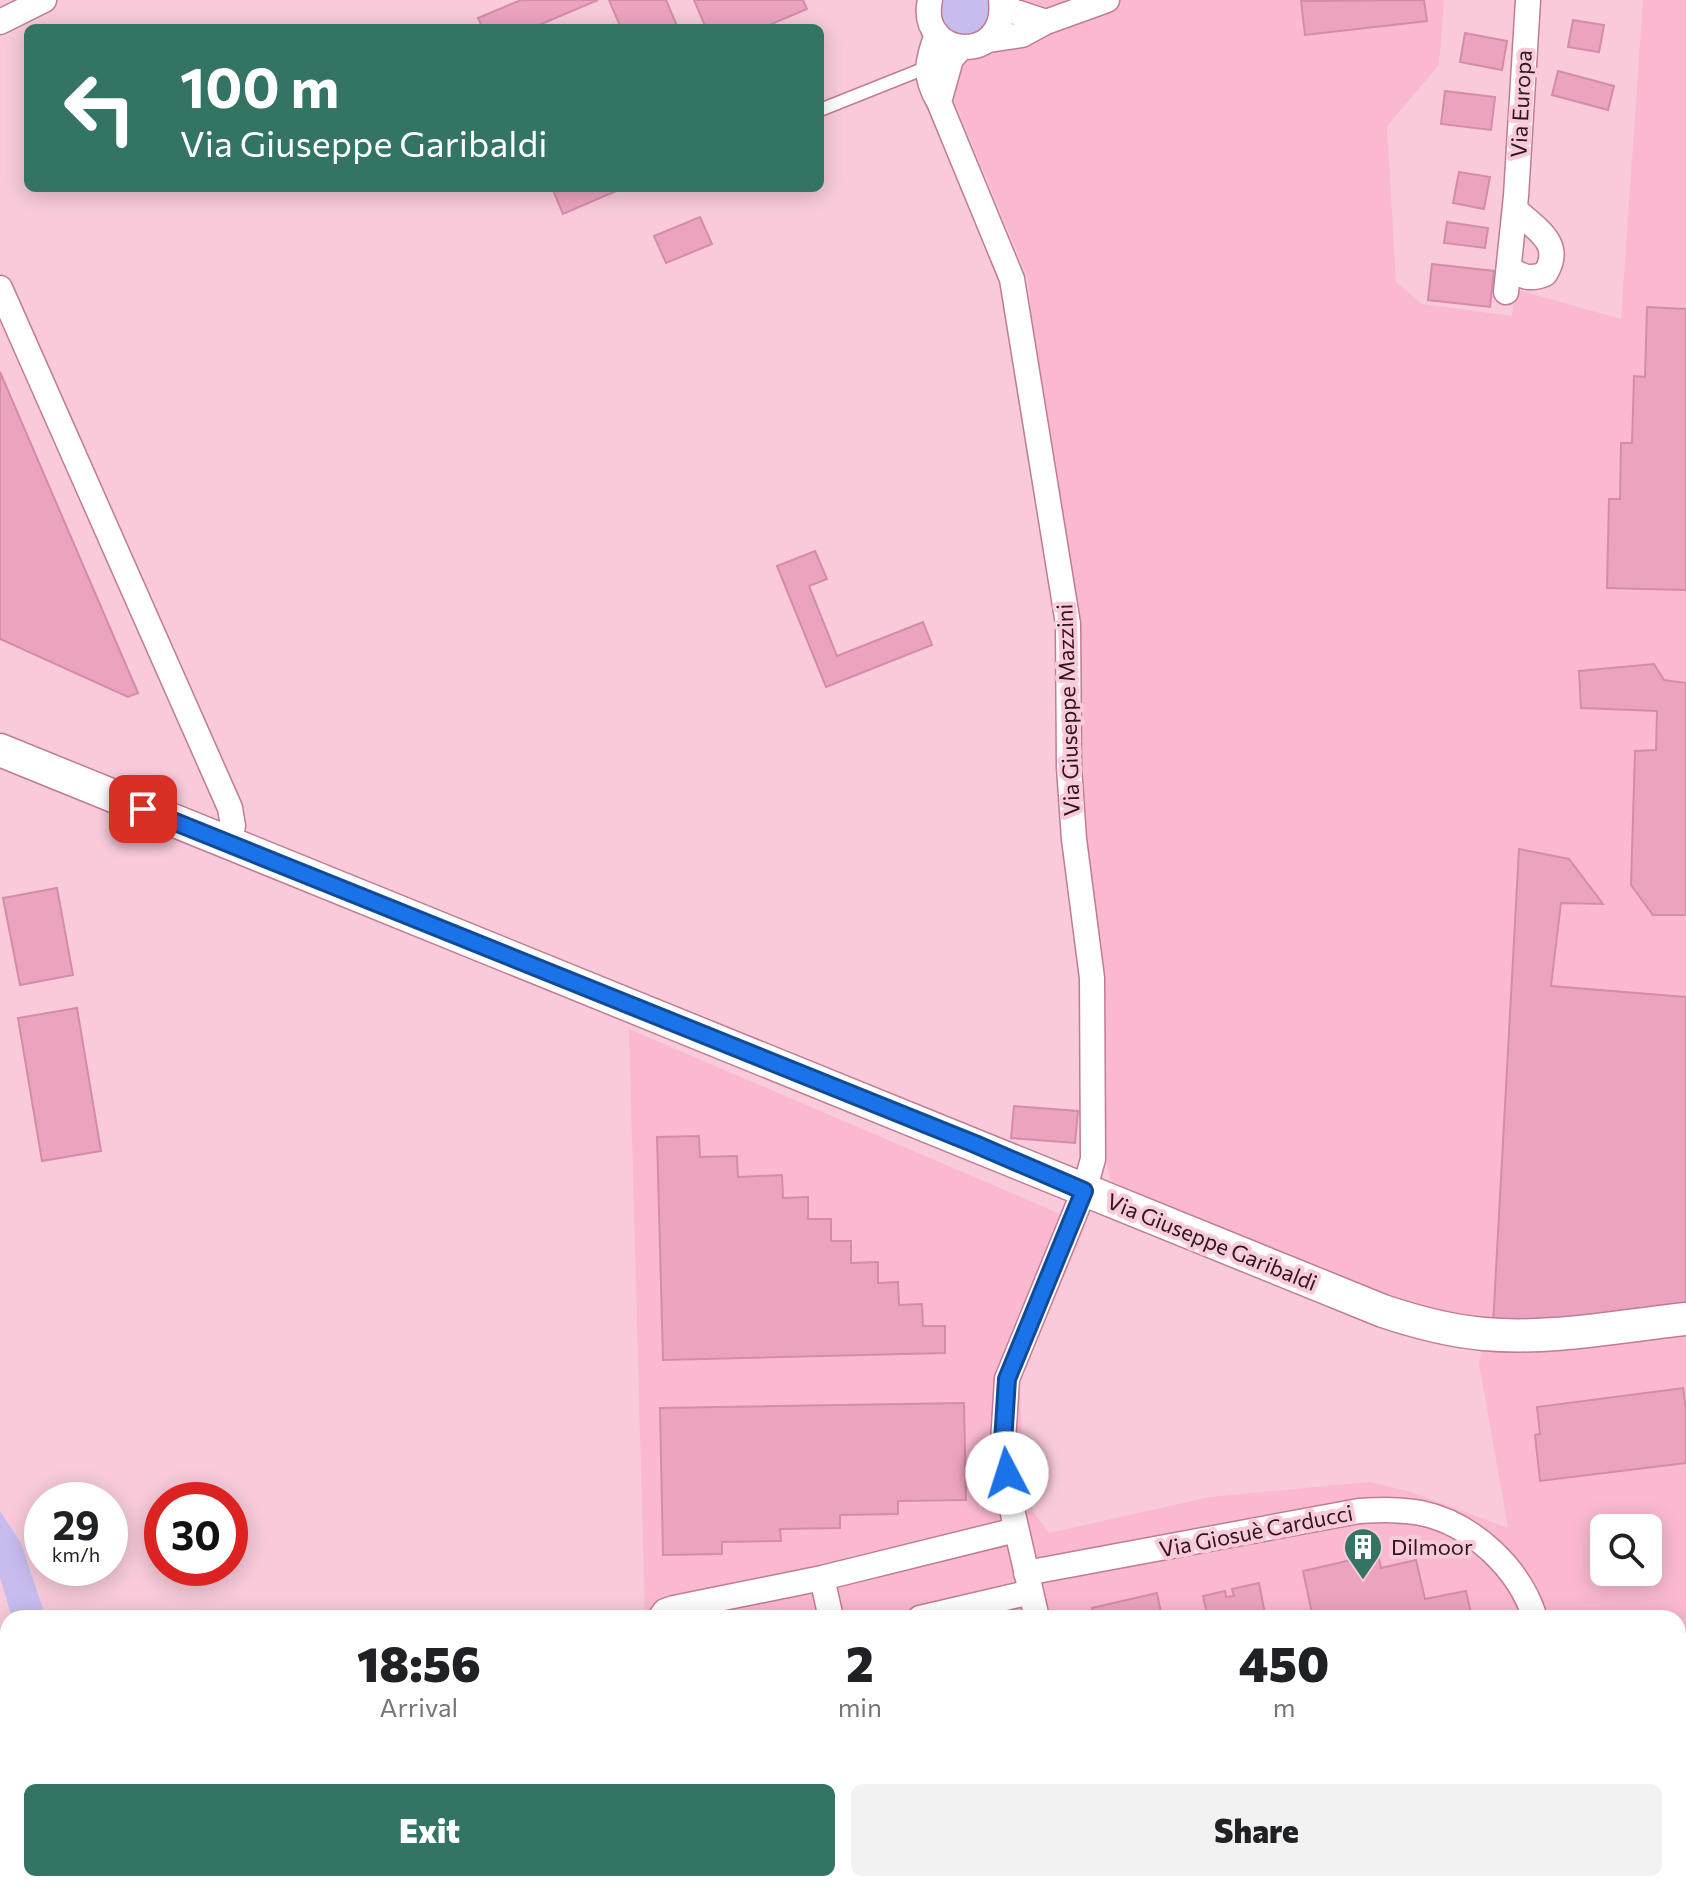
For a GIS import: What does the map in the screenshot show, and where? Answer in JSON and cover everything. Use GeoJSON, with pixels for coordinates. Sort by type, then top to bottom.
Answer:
{"type":"FeatureCollection","features":[{"type":"Feature","properties":{"kind":"street"},"geometry":{"type":"LineString","coordinates":[[0,22],[44,0]]}},
{"type":"Feature","properties":{"kind":"street"},"geometry":{"type":"LineString","coordinates":[[925,3],[937,34],[947,43],[961,48],[1022,35],[1046,22],[1107,0]]}},
{"type":"Feature","properties":{"kind":"street","name":"Via Europa"},"geometry":{"type":"LineString","coordinates":[[1515,209],[1553,248],[1553,258],[1545,274],[1535,278],[1508,280],[1528,0]]}},
{"type":"Feature","properties":{"kind":"street"},"geometry":{"type":"LineString","coordinates":[[1002,1],[1013,11],[1046,22]]}},
{"type":"Feature","properties":{"kind":"street"},"geometry":{"type":"LineString","coordinates":[[989,40],[1001,23],[1002,1]]}},
{"type":"Feature","properties":{"kind":"street"},"geometry":{"type":"LineString","coordinates":[[928,67],[937,34]]}},
{"type":"Feature","properties":{"kind":"street"},"geometry":{"type":"LineString","coordinates":[[939,102],[951,59],[961,48]]}},
{"type":"Feature","properties":{"kind":"street","name":"Via Giuseppe Mazzini"},"geometry":{"type":"LineString","coordinates":[[928,67],[928,83],[939,102],[1012,279],[1068,624],[1069,767],[1074,839],[1092,978],[1093,1159],[1084,1191],[1007,1379],[1003,1442],[1016,1530],[1035,1610]]}},
{"type":"Feature","properties":{"kind":"street"},"geometry":{"type":"LineString","coordinates":[[0,288],[230,808],[233,826],[228,844]]}},
{"type":"Feature","properties":{"kind":"street","name":"Via Giuseppe Garibaldi"},"geometry":{"type":"LineString","coordinates":[[0,750],[1383,1311],[1431,1326],[1482,1334],[1526,1336],[1686,1319]]}},
{"type":"Feature","properties":{"kind":"street","name":"Via Giosuè Carducci"},"geometry":{"type":"LineString","coordinates":[[944,1610],[1028,1582],[1359,1511],[1400,1510],[1425,1514],[1479,1541],[1504,1562],[1529,1596],[1533,1610]]}},
{"type":"Feature","properties":{"kind":"street"},"geometry":{"type":"LineString","coordinates":[[668,1610],[822,1578],[1016,1530]]}},
{"type":"Feature","properties":{"kind":"street"},"geometry":{"type":"LineString","coordinates":[[822,1578],[829,1610]]}},
{"type":"Feature","properties":{"kind":"lane"},"geometry":{"type":"LineString","coordinates":[[824,108],[928,67]]}},
{"type":"Feature","properties":{"kind":"shaded area"},"geometry":{"type":"Polygon","coordinates":[[[917,0],[1444,0],[1439,65],[1387,126],[1396,282],[1422,304],[1512,316],[1514,289],[1621,319],[1643,0],[1686,0],[1686,1610],[645,1610],[629,1029],[1086,1225],[1020,1381],[1024,1499],[1049,1533],[1210,1497],[1369,1482],[1408,1491],[1508,1528],[1479,1363],[1489,1320],[1433,1318],[1275,1254],[1110,1180],[1101,1133],[1028,278],[944,77],[917,0]]]}},
{"type":"Feature","properties":{"kind":"shaded area"},"geometry":{"type":"Polygon","coordinates":[[[945,0],[986,0],[989,5],[987,23],[974,34],[958,35],[944,20],[942,11],[945,0]]]}},
{"type":"Feature","properties":{"kind":"shaded area"},"geometry":{"type":"Polygon","coordinates":[[[0,1511],[24,1552],[24,1586],[35,1586],[43,1610],[10,1610],[0,1577],[0,1511]]]}},
{"type":"Feature","properties":{"kind":"building"},"geometry":{"type":"Polygon","coordinates":[[[521,0],[598,0],[541,24],[481,24],[478,18],[521,0]]]}},
{"type":"Feature","properties":{"kind":"building"},"geometry":{"type":"Polygon","coordinates":[[[609,0],[666,0],[676,24],[619,24],[609,0]]]}},
{"type":"Feature","properties":{"kind":"building"},"geometry":{"type":"Polygon","coordinates":[[[694,0],[803,0],[807,9],[771,24],[704,24],[694,0]]]}},
{"type":"Feature","properties":{"kind":"building"},"geometry":{"type":"Polygon","coordinates":[[[1424,0],[1427,21],[1305,35],[1301,1],[1424,0]]]}},
{"type":"Feature","properties":{"kind":"building"},"geometry":{"type":"Polygon","coordinates":[[[1573,20],[1604,25],[1599,52],[1568,47],[1573,20]]]}},
{"type":"Feature","properties":{"kind":"building"},"geometry":{"type":"Polygon","coordinates":[[[1465,33],[1507,41],[1502,70],[1460,62],[1465,33]]]}},
{"type":"Feature","properties":{"kind":"building"},"geometry":{"type":"Polygon","coordinates":[[[1558,71],[1614,86],[1608,110],[1552,95],[1558,71]]]}},
{"type":"Feature","properties":{"kind":"building"},"geometry":{"type":"Polygon","coordinates":[[[1445,91],[1495,97],[1491,130],[1441,124],[1445,91]]]}},
{"type":"Feature","properties":{"kind":"building"},"geometry":{"type":"Polygon","coordinates":[[[1459,172],[1490,177],[1484,209],[1453,203],[1459,172]]]}},
{"type":"Feature","properties":{"kind":"building"},"geometry":{"type":"Polygon","coordinates":[[[554,192],[614,192],[563,214],[554,192]]]}},
{"type":"Feature","properties":{"kind":"building"},"geometry":{"type":"Polygon","coordinates":[[[700,217],[712,244],[666,263],[654,236],[700,217]]]}},
{"type":"Feature","properties":{"kind":"building"},"geometry":{"type":"Polygon","coordinates":[[[1447,222],[1488,228],[1485,248],[1444,243],[1447,222]]]}},
{"type":"Feature","properties":{"kind":"building"},"geometry":{"type":"Polygon","coordinates":[[[1432,264],[1494,271],[1490,307],[1428,300],[1432,264]]]}},
{"type":"Feature","properties":{"kind":"building"},"geometry":{"type":"Polygon","coordinates":[[[1647,307],[1686,309],[1686,590],[1607,588],[1609,499],[1620,499],[1621,443],[1632,443],[1634,376],[1645,377],[1647,307]]]}},
{"type":"Feature","properties":{"kind":"building"},"geometry":{"type":"Polygon","coordinates":[[[0,372],[138,693],[128,697],[0,639],[0,372]]]}},
{"type":"Feature","properties":{"kind":"building"},"geometry":{"type":"Polygon","coordinates":[[[815,551],[827,579],[809,586],[837,656],[923,622],[932,645],[826,687],[777,566],[815,551]]]}},
{"type":"Feature","properties":{"kind":"building"},"geometry":{"type":"Polygon","coordinates":[[[1654,664],[1664,680],[1686,683],[1686,915],[1653,915],[1631,885],[1635,751],[1656,750],[1657,711],[1581,708],[1579,671],[1654,664]]]}},
{"type":"Feature","properties":{"kind":"building"},"geometry":{"type":"Polygon","coordinates":[[[1519,849],[1569,859],[1603,904],[1561,903],[1551,986],[1686,997],[1686,1308],[1493,1325],[1519,849]]]}},
{"type":"Feature","properties":{"kind":"building"},"geometry":{"type":"Polygon","coordinates":[[[57,888],[73,975],[20,985],[3,898],[57,888]]]}},
{"type":"Feature","properties":{"kind":"building"},"geometry":{"type":"Polygon","coordinates":[[[77,1008],[101,1151],[42,1161],[18,1018],[77,1008]]]}},
{"type":"Feature","properties":{"kind":"building"},"geometry":{"type":"Polygon","coordinates":[[[1014,1106],[1078,1111],[1075,1143],[1011,1138],[1014,1106]]]}},
{"type":"Feature","properties":{"kind":"building"},"geometry":{"type":"Polygon","coordinates":[[[699,1136],[700,1157],[737,1156],[738,1177],[782,1175],[783,1198],[808,1197],[808,1219],[831,1219],[831,1241],[851,1241],[851,1263],[878,1262],[878,1283],[898,1282],[899,1305],[922,1304],[923,1326],[945,1326],[945,1353],[663,1360],[657,1137],[699,1136]]]}},
{"type":"Feature","properties":{"kind":"building"},"geometry":{"type":"Polygon","coordinates":[[[1683,1388],[1686,1463],[1540,1481],[1535,1435],[1540,1434],[1537,1407],[1683,1388]]]}},
{"type":"Feature","properties":{"kind":"building"},"geometry":{"type":"Polygon","coordinates":[[[964,1403],[966,1500],[898,1501],[898,1514],[840,1515],[840,1528],[780,1529],[781,1541],[722,1542],[722,1554],[663,1555],[660,1408],[964,1403]]]}},
{"type":"Feature","properties":{"kind":"building","name":"Dilmoor"},"geometry":{"type":"Polygon","coordinates":[[[1378,1554],[1381,1568],[1416,1560],[1425,1599],[1466,1591],[1470,1610],[1311,1610],[1303,1571],[1378,1554]]]}},
{"type":"Feature","properties":{"kind":"building"},"geometry":{"type":"Polygon","coordinates":[[[1259,1583],[1264,1610],[1206,1610],[1203,1596],[1225,1591],[1226,1597],[1234,1596],[1232,1589],[1259,1583]]]}},
{"type":"Feature","properties":{"kind":"building"},"geometry":{"type":"Polygon","coordinates":[[[1157,1593],[1160,1610],[1092,1610],[1157,1593]]]}},
{"type":"Feature","properties":{"kind":"place","name":"Dilmoor"},"geometry":{"type":"Point","coordinates":[1363,1581]}},
{"type":"Feature","properties":{"kind":"route"},"geometry":{"type":"LineString","coordinates":[[143,809],[975,1144],[1084,1191],[1007,1379],[1003,1442],[1007,1473]]}}]}
